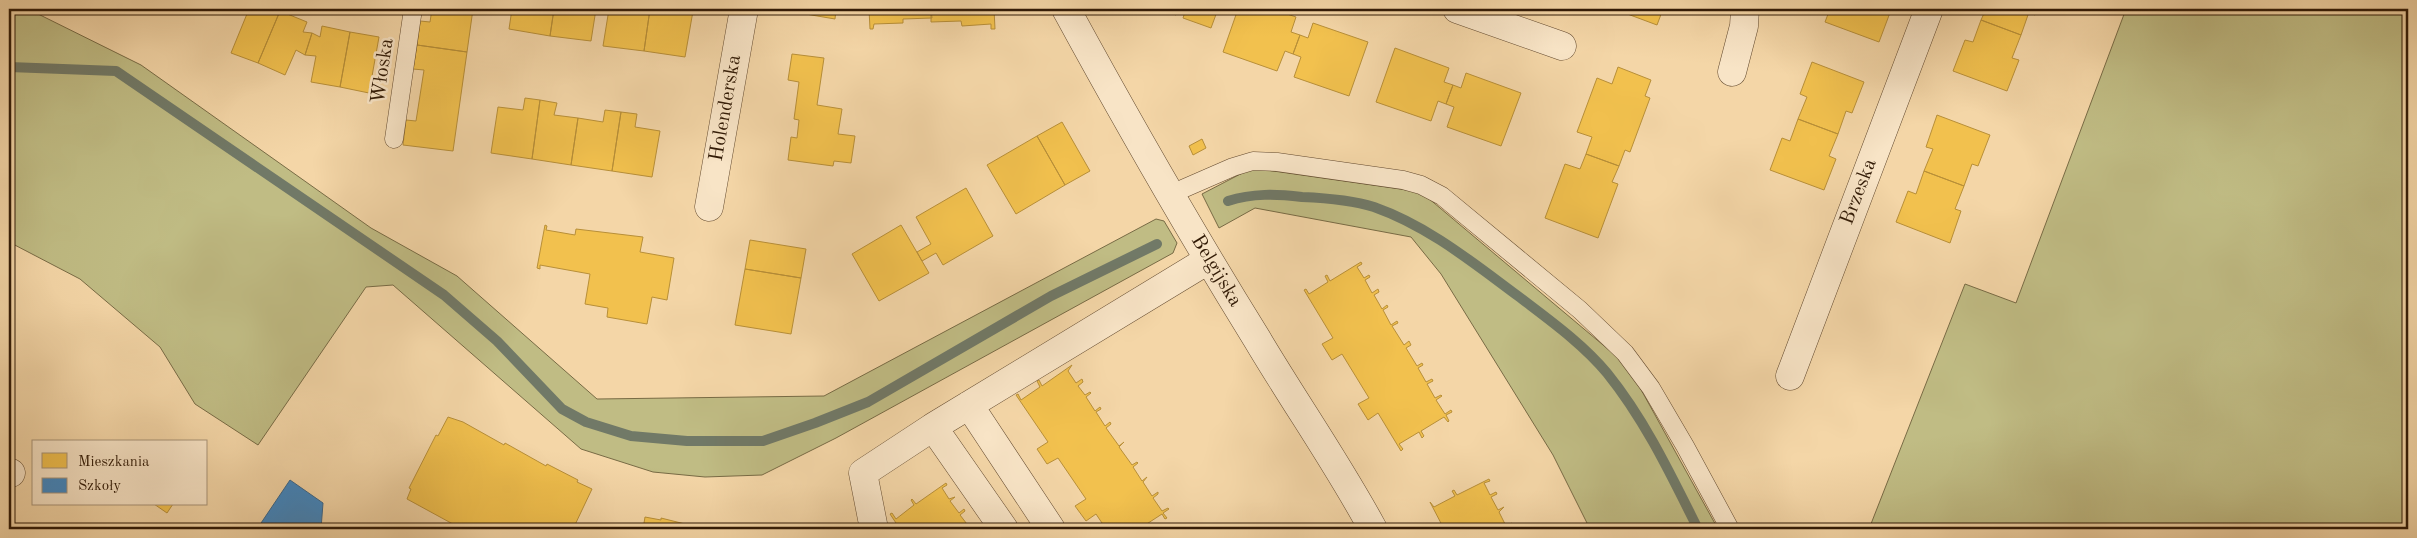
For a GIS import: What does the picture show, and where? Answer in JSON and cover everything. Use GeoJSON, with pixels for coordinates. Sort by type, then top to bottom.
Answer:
{"type":"FeatureCollection","features":[{"type":"Feature","properties":{"kind":"street","name":"Holenderska"},"geometry":{"type":"LineString","coordinates":[[709,207],[744,9]]}},
{"type":"Feature","properties":{"kind":"street","name":"Belgijska"},"geometry":{"type":"LineString","coordinates":[[1066,9],[1208,260],[1299,408],[1351,488],[1374,529]]}},
{"type":"Feature","properties":{"kind":"street"},"geometry":{"type":"LineString","coordinates":[[1457,9],[1562,46]]}},
{"type":"Feature","properties":{"kind":"street"},"geometry":{"type":"LineString","coordinates":[[1732,72],[1744,26],[1746,9]]}},
{"type":"Feature","properties":{"kind":"street","name":"Brzeska"},"geometry":{"type":"LineString","coordinates":[[1790,376],[1928,9]]}},
{"type":"Feature","properties":{"kind":"street"},"geometry":{"type":"LineString","coordinates":[[874,529],[863,473],[933,427],[1208,260]]}},
{"type":"Feature","properties":{"kind":"street"},"geometry":{"type":"LineString","coordinates":[[969,405],[1051,529]]}},
{"type":"Feature","properties":{"kind":"street"},"geometry":{"type":"LineString","coordinates":[[933,427],[1004,529]]}},
{"type":"Feature","properties":{"kind":"lane","name":"Włoska"},"geometry":{"type":"LineString","coordinates":[[394,138],[413,9]]}},
{"type":"Feature","properties":{"kind":"lane"},"geometry":{"type":"LineString","coordinates":[[1171,194],[1233,167],[1253,161],[1277,162],[1403,180],[1421,185],[1442,196],[1580,310],[1625,354],[1651,388],[1666,413],[1730,529]]}},
{"type":"Feature","properties":{"kind":"shaded area"},"geometry":{"type":"Polygon","coordinates":[[[9,9],[28,9],[141,65],[371,228],[457,276],[597,399],[824,396],[1156,219],[1164,221],[1177,243],[1173,253],[836,438],[762,475],[705,477],[653,472],[581,449],[393,285],[366,287],[258,445],[195,404],[160,347],[80,279],[9,242],[9,9]]]}},
{"type":"Feature","properties":{"kind":"shaded area"},"geometry":{"type":"Polygon","coordinates":[[[2126,9],[2408,9],[2408,529],[1869,529],[1965,284],[2016,303],[2126,9]]]}},
{"type":"Feature","properties":{"kind":"shaded area"},"geometry":{"type":"Polygon","coordinates":[[[1252,168],[1421,192],[1628,366],[1718,529],[1590,529],[1553,455],[1441,274],[1411,237],[1255,208],[1219,228],[1202,194],[1252,168]]]}},
{"type":"Feature","properties":{"kind":"building: Mieszkania"},"geometry":{"type":"Polygon","coordinates":[[[249,9],[280,11],[258,63],[231,53],[249,9]]]}},
{"type":"Feature","properties":{"kind":"building: Mieszkania"},"geometry":{"type":"Polygon","coordinates":[[[432,9],[473,9],[467,52],[417,45],[420,21],[430,22],[432,9]]]}},
{"type":"Feature","properties":{"kind":"building: Mieszkania"},"geometry":{"type":"Polygon","coordinates":[[[512,9],[554,9],[550,36],[509,29],[512,9]]]}},
{"type":"Feature","properties":{"kind":"building: Mieszkania"},"geometry":{"type":"Polygon","coordinates":[[[554,9],[596,9],[591,41],[550,36],[554,9]]]}},
{"type":"Feature","properties":{"kind":"building: Mieszkania"},"geometry":{"type":"Polygon","coordinates":[[[609,9],[650,9],[644,51],[603,46],[609,9]]]}},
{"type":"Feature","properties":{"kind":"building: Mieszkania"},"geometry":{"type":"Polygon","coordinates":[[[650,9],[693,11],[685,57],[644,51],[650,9]]]}},
{"type":"Feature","properties":{"kind":"building: Mieszkania"},"geometry":{"type":"Polygon","coordinates":[[[788,9],[836,9],[835,19],[788,11],[788,9]]]}},
{"type":"Feature","properties":{"kind":"building: Mieszkania"},"geometry":{"type":"Polygon","coordinates":[[[869,9],[931,9],[932,18],[903,19],[903,23],[874,24],[873,29],[870,29],[869,9]]]}},
{"type":"Feature","properties":{"kind":"building: Mieszkania"},"geometry":{"type":"Polygon","coordinates":[[[931,9],[994,9],[995,29],[991,29],[991,24],[962,26],[961,21],[931,22],[931,9]]]}},
{"type":"Feature","properties":{"kind":"building: Mieszkania"},"geometry":{"type":"Polygon","coordinates":[[[1158,9],[1178,9],[1176,15],[1158,9]]]}},
{"type":"Feature","properties":{"kind":"building: Mieszkania"},"geometry":{"type":"Polygon","coordinates":[[[1186,9],[1218,9],[1211,28],[1183,18],[1186,9]]]}},
{"type":"Feature","properties":{"kind":"building: Mieszkania"},"geometry":{"type":"Polygon","coordinates":[[[1238,9],[1272,9],[1296,17],[1291,32],[1300,35],[1293,54],[1285,51],[1277,71],[1223,52],[1238,9]]]}},
{"type":"Feature","properties":{"kind":"building: Mieszkania"},"geometry":{"type":"Polygon","coordinates":[[[1614,9],[1663,9],[1657,25],[1614,9]]]}},
{"type":"Feature","properties":{"kind":"building: Mieszkania"},"geometry":{"type":"Polygon","coordinates":[[[1830,9],[1891,10],[1879,42],[1825,22],[1830,9]]]}},
{"type":"Feature","properties":{"kind":"building: Mieszkania"},"geometry":{"type":"Polygon","coordinates":[[[1986,9],[2037,9],[2035,15],[2029,12],[2021,35],[1981,20],[1986,9]]]}},
{"type":"Feature","properties":{"kind":"building: Mieszkania"},"geometry":{"type":"Polygon","coordinates":[[[280,11],[307,22],[303,32],[312,33],[305,55],[296,50],[285,75],[258,63],[280,11]]]}},
{"type":"Feature","properties":{"kind":"building: Mieszkania"},"geometry":{"type":"Polygon","coordinates":[[[1981,20],[2021,35],[2012,58],[2019,60],[2007,91],[1953,71],[1965,40],[1973,42],[1981,20]]]}},
{"type":"Feature","properties":{"kind":"building: Mieszkania"},"geometry":{"type":"Polygon","coordinates":[[[1313,23],[1368,42],[1349,96],[1294,77],[1301,57],[1293,54],[1300,35],[1308,38],[1313,23]]]}},
{"type":"Feature","properties":{"kind":"building: Mieszkania"},"geometry":{"type":"Polygon","coordinates":[[[322,26],[350,32],[340,87],[311,82],[316,56],[305,55],[312,33],[320,37],[322,26]]]}},
{"type":"Feature","properties":{"kind":"building: Mieszkania"},"geometry":{"type":"Polygon","coordinates":[[[350,32],[379,37],[369,93],[340,87],[350,32]]]}},
{"type":"Feature","properties":{"kind":"building: Mieszkania"},"geometry":{"type":"Polygon","coordinates":[[[417,45],[467,52],[453,151],[403,145],[406,120],[416,121],[424,70],[413,69],[417,45]]]}},
{"type":"Feature","properties":{"kind":"building: Mieszkania"},"geometry":{"type":"Polygon","coordinates":[[[1395,48],[1449,68],[1444,82],[1453,85],[1446,104],[1438,101],[1431,121],[1376,102],[1395,48]]]}},
{"type":"Feature","properties":{"kind":"building: Mieszkania"},"geometry":{"type":"Polygon","coordinates":[[[792,54],[824,58],[817,105],[842,109],[838,134],[855,136],[851,163],[834,161],[833,166],[788,160],[791,137],[797,138],[799,120],[794,119],[799,82],[788,80],[792,54]]]}},
{"type":"Feature","properties":{"kind":"building: Mieszkania"},"geometry":{"type":"Polygon","coordinates":[[[1812,62],[1864,82],[1852,113],[1846,111],[1838,134],[1798,119],[1807,97],[1800,94],[1812,62]]]}},
{"type":"Feature","properties":{"kind":"building: Mieszkania"},"geometry":{"type":"Polygon","coordinates":[[[1618,67],[1651,80],[1645,96],[1650,98],[1630,152],[1625,150],[1619,166],[1586,154],[1592,137],[1577,132],[1597,78],[1612,84],[1618,67]]]}},
{"type":"Feature","properties":{"kind":"building: Mieszkania"},"geometry":{"type":"Polygon","coordinates":[[[1466,73],[1521,93],[1501,146],[1447,127],[1454,107],[1446,104],[1453,85],[1461,88],[1466,73]]]}},
{"type":"Feature","properties":{"kind":"building: Mieszkania"},"geometry":{"type":"Polygon","coordinates":[[[525,98],[540,100],[532,159],[491,153],[498,107],[523,110],[525,98]]]}},
{"type":"Feature","properties":{"kind":"building: Mieszkania"},"geometry":{"type":"Polygon","coordinates":[[[540,100],[557,103],[554,115],[578,118],[571,165],[532,159],[540,100]]]}},
{"type":"Feature","properties":{"kind":"building: Mieszkania"},"geometry":{"type":"Polygon","coordinates":[[[605,110],[621,112],[612,171],[571,165],[578,118],[603,122],[605,110]]]}},
{"type":"Feature","properties":{"kind":"building: Mieszkania"},"geometry":{"type":"Polygon","coordinates":[[[621,112],[637,114],[635,127],[660,131],[652,177],[612,171],[621,112]]]}},
{"type":"Feature","properties":{"kind":"building: Mieszkania"},"geometry":{"type":"Polygon","coordinates":[[[1937,115],[1990,135],[1978,166],[1972,164],[1964,186],[1924,171],[1933,149],[1926,147],[1937,115]]]}},
{"type":"Feature","properties":{"kind":"building: Mieszkania"},"geometry":{"type":"Polygon","coordinates":[[[1798,119],[1838,134],[1829,156],[1836,159],[1824,190],[1770,170],[1782,138],[1790,141],[1798,119]]]}},
{"type":"Feature","properties":{"kind":"building: Mieszkania"},"geometry":{"type":"Polygon","coordinates":[[[1062,122],[1090,171],[1065,185],[1037,136],[1062,122]]]}},
{"type":"Feature","properties":{"kind":"building: Mieszkania"},"geometry":{"type":"Polygon","coordinates":[[[1037,136],[1065,185],[1016,214],[987,165],[1037,136]]]}},
{"type":"Feature","properties":{"kind":"building: Mieszkania"},"geometry":{"type":"Polygon","coordinates":[[[1202,139],[1206,148],[1193,155],[1189,146],[1202,139]]]}},
{"type":"Feature","properties":{"kind":"building: Mieszkania"},"geometry":{"type":"Polygon","coordinates":[[[1586,154],[1619,166],[1612,182],[1618,184],[1598,238],[1545,218],[1565,164],[1580,169],[1586,154]]]}},
{"type":"Feature","properties":{"kind":"building: Mieszkania"},"geometry":{"type":"Polygon","coordinates":[[[1924,171],[1964,186],[1955,209],[1961,211],[1950,243],[1896,222],[1908,191],[1916,194],[1924,171]]]}},
{"type":"Feature","properties":{"kind":"building: Mieszkania"},"geometry":{"type":"Polygon","coordinates":[[[966,188],[993,236],[943,265],[936,253],[922,261],[917,252],[931,244],[916,217],[966,188]]]}},
{"type":"Feature","properties":{"kind":"building: Mieszkania"},"geometry":{"type":"Polygon","coordinates":[[[545,225],[547,226],[546,230],[575,235],[576,229],[643,237],[640,252],[674,258],[667,300],[652,297],[647,324],[607,317],[608,308],[585,304],[590,274],[540,265],[540,269],[537,268],[545,225]]]}},
{"type":"Feature","properties":{"kind":"building: Mieszkania"},"geometry":{"type":"Polygon","coordinates":[[[901,225],[929,273],[879,301],[852,254],[901,225]]]}},
{"type":"Feature","properties":{"kind":"building: Mieszkania"},"geometry":{"type":"Polygon","coordinates":[[[750,240],[806,249],[801,278],[745,269],[750,240]]]}},
{"type":"Feature","properties":{"kind":"building: Mieszkania"},"geometry":{"type":"Polygon","coordinates":[[[1361,262],[1362,264],[1357,267],[1364,278],[1369,275],[1370,277],[1365,280],[1372,293],[1378,289],[1379,292],[1374,295],[1382,309],[1387,305],[1388,307],[1383,310],[1391,325],[1397,321],[1398,323],[1392,326],[1404,345],[1409,341],[1411,345],[1406,348],[1417,366],[1422,363],[1423,365],[1418,368],[1426,382],[1432,379],[1433,381],[1427,384],[1435,398],[1442,396],[1436,400],[1445,414],[1451,410],[1452,412],[1446,415],[1448,422],[1444,417],[1421,431],[1424,436],[1422,438],[1419,432],[1399,444],[1403,449],[1401,451],[1378,413],[1368,420],[1358,404],[1369,398],[1342,354],[1332,360],[1322,344],[1333,338],[1304,290],[1306,289],[1309,294],[1328,282],[1325,276],[1327,275],[1330,281],[1361,262]]]}},
{"type":"Feature","properties":{"kind":"building: Mieszkania"},"geometry":{"type":"Polygon","coordinates":[[[745,269],[801,278],[791,334],[735,325],[745,269]]]}},
{"type":"Feature","properties":{"kind":"building: Mieszkania"},"geometry":{"type":"Polygon","coordinates":[[[1072,365],[1068,371],[1076,383],[1082,379],[1083,382],[1078,386],[1085,395],[1091,393],[1086,397],[1095,411],[1100,407],[1101,409],[1096,412],[1105,426],[1110,422],[1111,424],[1106,428],[1119,446],[1124,442],[1119,447],[1132,465],[1138,463],[1133,467],[1142,481],[1147,477],[1143,482],[1152,496],[1158,492],[1153,498],[1162,511],[1169,509],[1163,513],[1167,518],[1165,519],[1162,514],[1139,529],[1106,529],[1096,514],[1086,521],[1075,506],[1086,499],[1058,458],[1047,464],[1037,449],[1048,442],[1016,395],[1018,394],[1021,400],[1040,387],[1037,381],[1039,380],[1042,386],[1072,365]]]}},
{"type":"Feature","properties":{"kind":"building: Mieszkania"},"geometry":{"type":"Polygon","coordinates":[[[448,417],[463,422],[504,445],[505,443],[546,466],[547,464],[592,489],[573,529],[462,529],[407,499],[411,489],[409,488],[436,435],[438,436],[448,417]]]}},
{"type":"Feature","properties":{"kind":"building: Mieszkania"},"geometry":{"type":"Polygon","coordinates":[[[1489,479],[1490,481],[1484,483],[1490,495],[1496,492],[1497,494],[1491,497],[1498,510],[1504,507],[1499,512],[1506,526],[1512,523],[1513,525],[1507,529],[1444,529],[1430,502],[1434,507],[1455,496],[1452,491],[1454,490],[1457,495],[1489,479]]]}},
{"type":"Feature","properties":{"kind":"building: Mieszkania"},"geometry":{"type":"Polygon","coordinates":[[[946,483],[947,485],[942,488],[949,499],[955,497],[950,501],[959,513],[964,509],[965,511],[960,515],[970,528],[975,524],[976,526],[971,529],[900,529],[890,514],[892,513],[896,519],[914,505],[912,499],[916,504],[946,483]]]}},
{"type":"Feature","properties":{"kind":"building: Mieszkania"},"geometry":{"type":"Polygon","coordinates":[[[157,506],[172,506],[167,513],[157,506]]]}},
{"type":"Feature","properties":{"kind":"building: Mieszkania"},"geometry":{"type":"Polygon","coordinates":[[[645,517],[661,520],[661,518],[705,529],[643,529],[645,517]]]}},
{"type":"Feature","properties":{"kind":"building: Szkoły"},"geometry":{"type":"Polygon","coordinates":[[[290,480],[323,503],[321,529],[257,529],[290,480]]]}},
{"type":"Feature","properties":{"kind":"waterway"},"geometry":{"type":"LineString","coordinates":[[9,67],[116,71],[444,295],[497,341],[562,409],[586,422],[631,436],[687,441],[763,441],[815,423],[868,402],[1051,296],[1157,244]]}},
{"type":"Feature","properties":{"kind":"waterway"},"geometry":{"type":"LineString","coordinates":[[1228,201],[1256,195],[1348,201],[1374,207],[1394,215],[1449,246],[1564,332],[1607,373],[1645,429],[1698,529]]}}]}
